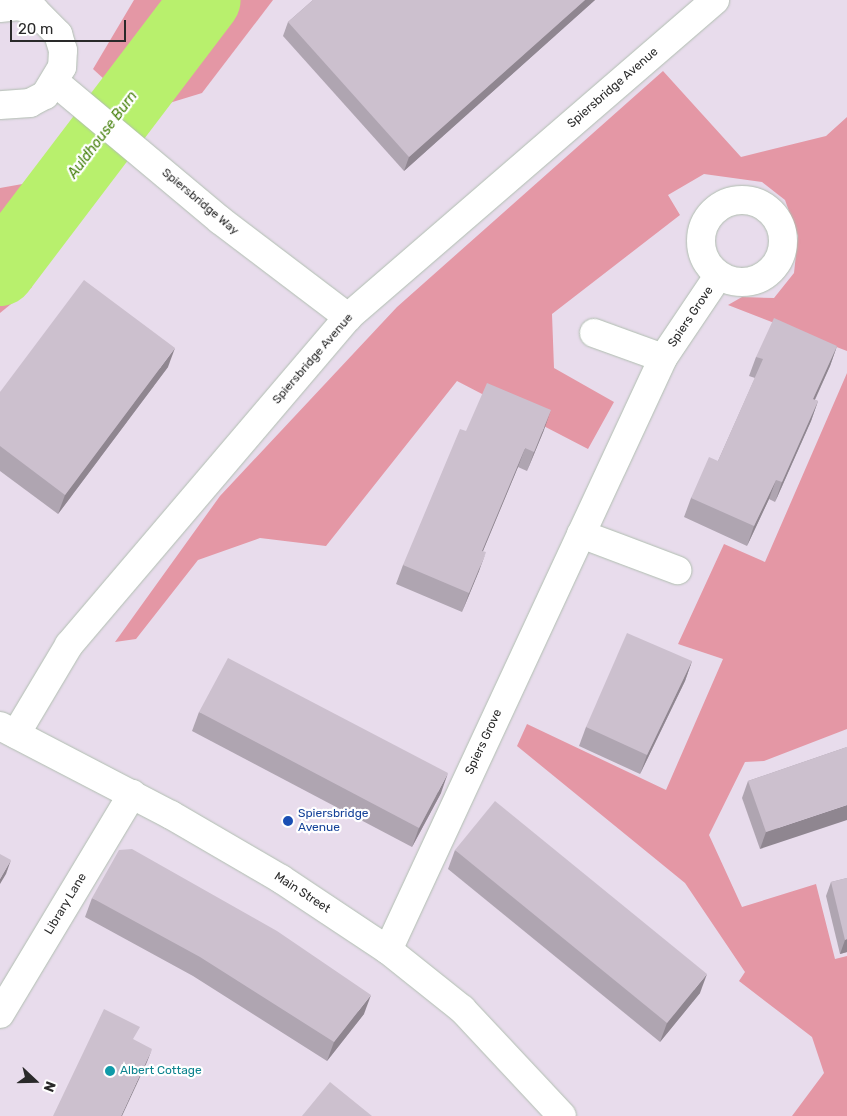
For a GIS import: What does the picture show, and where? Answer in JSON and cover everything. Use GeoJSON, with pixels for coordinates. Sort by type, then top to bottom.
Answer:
{"type":"FeatureCollection","features":[{"type":"Feature","properties":{"kind":"street","name":"Spiersbridge Avenue"},"geometry":{"type":"LineString","coordinates":[[8,730],[69,644],[348,317],[715,0]]}},
{"type":"Feature","properties":{"kind":"street"},"geometry":{"type":"LineString","coordinates":[[0,8],[19,6],[48,20],[63,50],[55,82],[30,103],[0,105]]}},
{"type":"Feature","properties":{"kind":"street","name":"Spiersbridge Way"},"geometry":{"type":"LineString","coordinates":[[55,82],[348,317]]}},
{"type":"Feature","properties":{"kind":"street","name":"Spiers Grove"},"geometry":{"type":"LineString","coordinates":[[388,950],[663,358],[718,276]]}},
{"type":"Feature","properties":{"kind":"street","name":"Spiers Grove"},"geometry":{"type":"LineString","coordinates":[[594,333],[663,358]]}},
{"type":"Feature","properties":{"kind":"street"},"geometry":{"type":"LineString","coordinates":[[581,534],[677,570]]}},
{"type":"Feature","properties":{"kind":"street","name":"Main Street"},"geometry":{"type":"LineString","coordinates":[[8,730],[132,794],[281,879],[388,950],[462,1010],[562,1116]]}},
{"type":"Feature","properties":{"kind":"street","name":"Library Lane"},"geometry":{"type":"LineString","coordinates":[[0,1014],[132,794]]}},
{"type":"Feature","properties":{"kind":"shaded area"},"geometry":{"type":"Polygon","coordinates":[[[134,0],[273,0],[202,93],[140,112],[93,69],[134,0]]]}},
{"type":"Feature","properties":{"kind":"shaded area"},"geometry":{"type":"Polygon","coordinates":[[[663,71],[741,157],[826,136],[847,117],[847,351],[728,305],[742,297],[774,298],[794,273],[798,236],[785,200],[762,182],[704,174],[668,195],[680,215],[552,314],[554,368],[614,402],[588,449],[457,381],[326,546],[260,538],[198,560],[136,639],[115,642],[220,496],[397,307],[663,71]]]}},
{"type":"Feature","properties":{"kind":"shaded area"},"geometry":{"type":"Polygon","coordinates":[[[45,180],[32,287],[0,313],[0,188],[45,180]]]}},
{"type":"Feature","properties":{"kind":"shaded area"},"geometry":{"type":"Polygon","coordinates":[[[847,373],[847,729],[764,761],[745,762],[709,835],[742,907],[816,884],[835,959],[847,956],[847,1116],[792,1116],[824,1073],[812,1037],[739,981],[745,972],[685,883],[517,746],[527,724],[666,790],[723,659],[678,644],[724,544],[765,562],[847,373]]]}},
{"type":"Feature","properties":{"kind":"building"},"geometry":{"type":"Polygon","coordinates":[[[313,0],[585,0],[409,157],[288,22],[313,0]]]}},
{"type":"Feature","properties":{"kind":"building"},"geometry":{"type":"Polygon","coordinates":[[[84,280],[175,348],[65,495],[0,446],[0,392],[84,280]]]}},
{"type":"Feature","properties":{"kind":"building"},"geometry":{"type":"Polygon","coordinates":[[[774,318],[837,346],[813,399],[818,401],[782,482],[776,480],[754,526],[691,498],[709,457],[718,461],[763,359],[756,357],[774,318]]]}},
{"type":"Feature","properties":{"kind":"building"},"geometry":{"type":"Polygon","coordinates":[[[487,383],[551,410],[534,452],[525,448],[482,551],[486,552],[469,593],[403,565],[460,429],[466,431],[487,383]]]}},
{"type":"Feature","properties":{"kind":"building"},"geometry":{"type":"Polygon","coordinates":[[[627,633],[692,661],[647,755],[586,727],[627,633]]]}},
{"type":"Feature","properties":{"kind":"building"},"geometry":{"type":"Polygon","coordinates":[[[228,658],[448,773],[419,828],[199,712],[228,658]]]}},
{"type":"Feature","properties":{"kind":"building"},"geometry":{"type":"Polygon","coordinates":[[[847,747],[847,805],[766,832],[748,781],[847,747]]]}},
{"type":"Feature","properties":{"kind":"building"},"geometry":{"type":"Polygon","coordinates":[[[495,801],[707,974],[667,1023],[455,850],[495,801]]]}},
{"type":"Feature","properties":{"kind":"building"},"geometry":{"type":"Polygon","coordinates":[[[132,849],[277,931],[371,995],[334,1042],[200,957],[92,898],[119,850],[132,849]]]}},
{"type":"Feature","properties":{"kind":"building"},"geometry":{"type":"Polygon","coordinates":[[[0,854],[11,860],[0,879],[0,854]]]}},
{"type":"Feature","properties":{"kind":"building"},"geometry":{"type":"Polygon","coordinates":[[[847,878],[847,939],[845,940],[831,882],[847,878]]]}},
{"type":"Feature","properties":{"kind":"building","name":"Albert Cottage"},"geometry":{"type":"Polygon","coordinates":[[[104,1009],[140,1027],[133,1039],[152,1049],[121,1116],[53,1116],[104,1009]]]}},
{"type":"Feature","properties":{"kind":"building"},"geometry":{"type":"Polygon","coordinates":[[[330,1082],[372,1116],[302,1116],[330,1082]]]}},
{"type":"Feature","properties":{"kind":"waterway","name":"Auldhouse Burn"},"geometry":{"type":"LineString","coordinates":[[0,271],[206,0]]}},
{"type":"Feature","properties":{"kind":"place","name":"Spiersbridge Avenue"},"geometry":{"type":"Point","coordinates":[288,821]}},
{"type":"Feature","properties":{"kind":"place","name":"Albert Cottage"},"geometry":{"type":"Point","coordinates":[110,1071]}}]}
